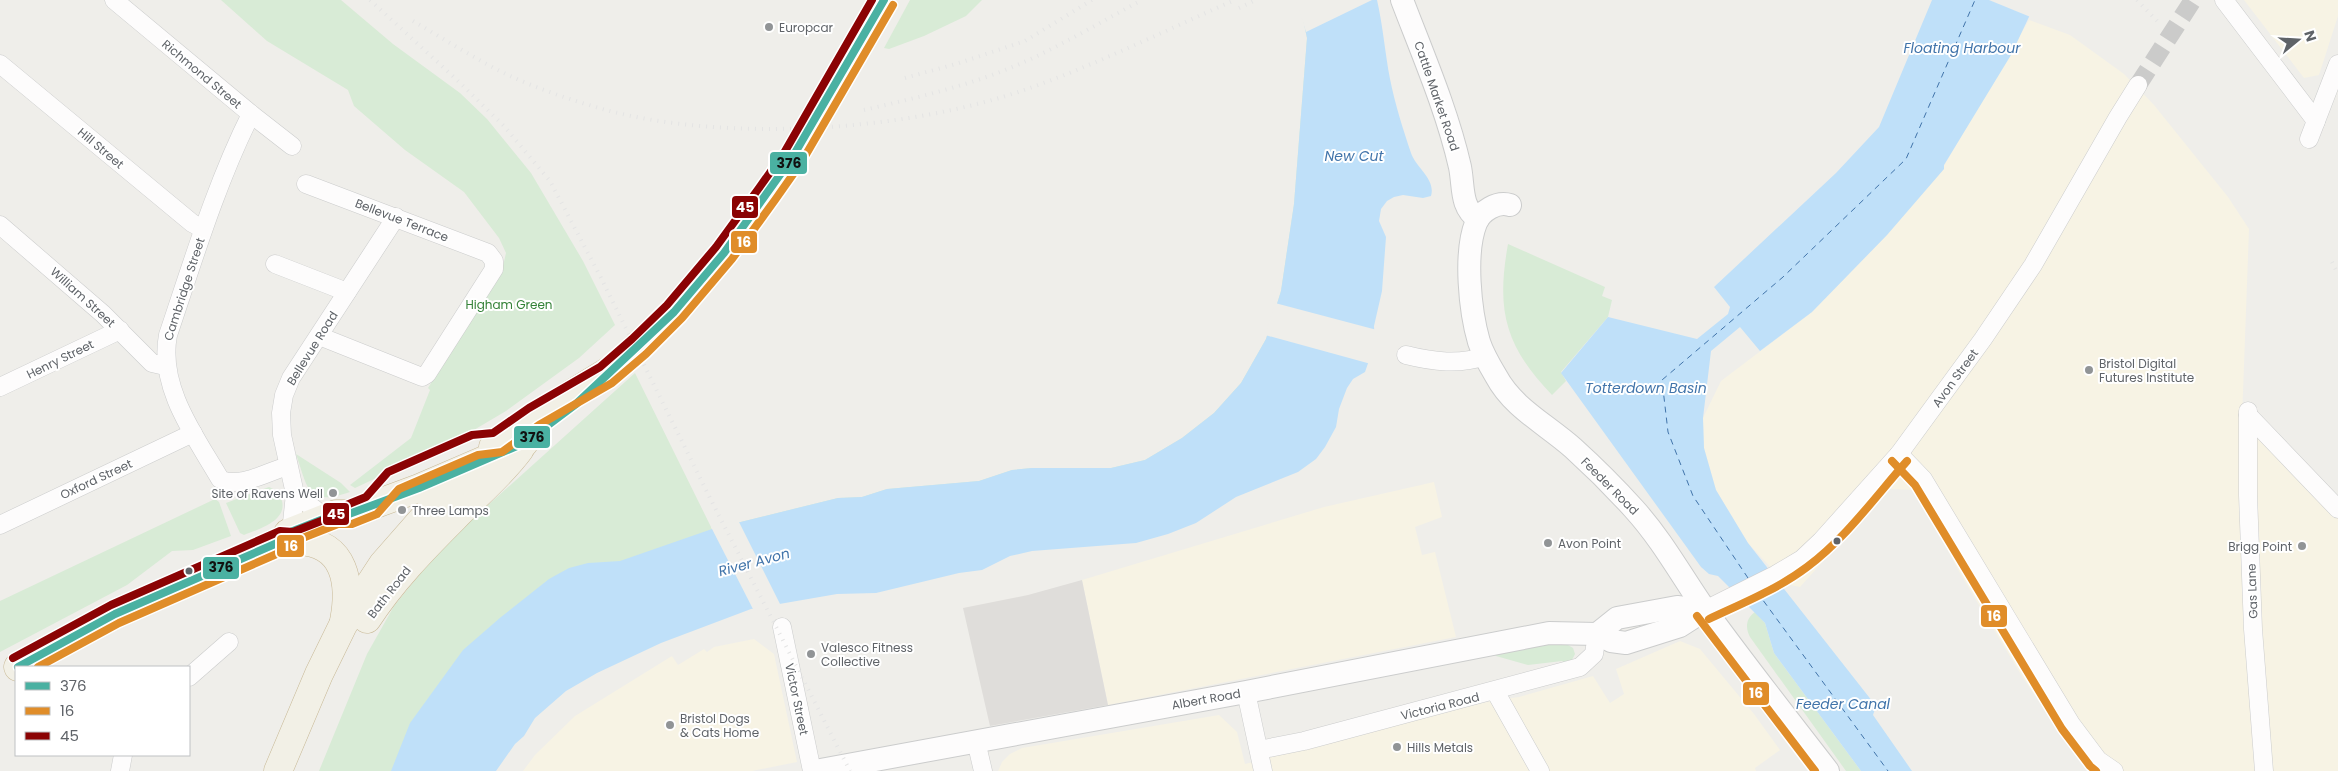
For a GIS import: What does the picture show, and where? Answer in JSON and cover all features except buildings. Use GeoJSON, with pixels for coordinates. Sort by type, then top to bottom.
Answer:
{"type":"FeatureCollection","features":[{"type":"Feature","properties":{"kind":"highway","name":"Bath Road"},"geometry":{"type":"LineString","coordinates":[[278,771],[319,674],[344,625],[383,564],[470,467],[511,443],[530,420],[610,371],[674,312],[724,253],[792,158],[882,4]]}},
{"type":"Feature","properties":{"kind":"highway","name":"Bath Road"},"geometry":{"type":"LineString","coordinates":[[299,771],[353,640],[372,612],[409,566],[510,463],[511,443]]}},
{"type":"Feature","properties":{"kind":"highway"},"geometry":{"type":"LineString","coordinates":[[21,666],[115,614],[291,537],[340,524],[349,512],[393,481],[476,445],[511,443]]}},
{"type":"Feature","properties":{"kind":"highway"},"geometry":{"type":"LineString","coordinates":[[349,512],[470,467]]}},
{"type":"Feature","properties":{"kind":"highway"},"geometry":{"type":"LineString","coordinates":[[291,537],[325,547],[337,557],[348,588],[344,625]]}},
{"type":"Feature","properties":{"kind":"highway"},"geometry":{"type":"LineString","coordinates":[[0,676],[15,669]]}},
{"type":"Feature","properties":{"kind":"street","name":"Richmond Street"},"geometry":{"type":"LineString","coordinates":[[114,0],[292,146]]}},
{"type":"Feature","properties":{"kind":"street","name":"Cattle Market Road"},"geometry":{"type":"LineString","coordinates":[[1402,0],[1450,127],[1461,174],[1465,205],[1469,213],[1478,219]]}},
{"type":"Feature","properties":{"kind":"street"},"geometry":{"type":"LineString","coordinates":[[2224,0],[2316,121]]}},
{"type":"Feature","properties":{"kind":"street","name":"Hill Street"},"geometry":{"type":"LineString","coordinates":[[0,64],[192,223],[203,229]]}},
{"type":"Feature","properties":{"kind":"street"},"geometry":{"type":"LineString","coordinates":[[2308,139],[2316,121],[2334,95],[2338,64]]}},
{"type":"Feature","properties":{"kind":"street","name":"Avon Street"},"geometry":{"type":"LineString","coordinates":[[1706,610],[1775,575],[1802,558],[1821,541],[1899,454],[1983,340],[2033,265],[2138,85]]}},
{"type":"Feature","properties":{"kind":"street","name":"Cambridge Street"},"geometry":{"type":"LineString","coordinates":[[251,114],[238,140],[203,229],[168,335],[164,352],[165,366],[170,383],[193,433],[220,479],[228,483],[237,482],[287,466]]}},
{"type":"Feature","properties":{"kind":"street","name":"Bellevue Terrace"},"geometry":{"type":"LineString","coordinates":[[306,184],[488,253],[494,261],[494,269],[427,374],[422,377],[319,336]]}},
{"type":"Feature","properties":{"kind":"street"},"geometry":{"type":"LineString","coordinates":[[1478,219],[1494,205],[1504,203],[1510,205]]}},
{"type":"Feature","properties":{"kind":"street","name":"Bellevue Road"},"geometry":{"type":"LineString","coordinates":[[291,537],[295,494],[287,466],[282,435],[281,413],[284,395],[291,378],[396,217]]}},
{"type":"Feature","properties":{"kind":"street","name":"Feeder Road"},"geometry":{"type":"LineString","coordinates":[[1478,219],[1471,236],[1469,256],[1474,317],[1480,344],[1505,391],[1527,412],[1572,447],[1634,509],[1672,556],[1706,610],[1828,771]]}},
{"type":"Feature","properties":{"kind":"street","name":"William Street"},"geometry":{"type":"LineString","coordinates":[[0,225],[120,330],[152,363],[165,366]]}},
{"type":"Feature","properties":{"kind":"street"},"geometry":{"type":"LineString","coordinates":[[275,264],[347,292]]}},
{"type":"Feature","properties":{"kind":"street","name":"Henry Street"},"geometry":{"type":"LineString","coordinates":[[0,387],[120,330]]}},
{"type":"Feature","properties":{"kind":"street"},"geometry":{"type":"LineString","coordinates":[[1406,355],[1452,363],[1486,356]]}},
{"type":"Feature","properties":{"kind":"street","name":"Gas Lane"},"geometry":{"type":"LineString","coordinates":[[2264,771],[2253,629],[2248,413],[2338,509]]}},
{"type":"Feature","properties":{"kind":"street","name":"Oxford Street"},"geometry":{"type":"LineString","coordinates":[[0,525],[193,433]]}},
{"type":"Feature","properties":{"kind":"street"},"geometry":{"type":"LineString","coordinates":[[1899,454],[1923,479],[2071,724],[2098,760],[2114,771]]}},
{"type":"Feature","properties":{"kind":"street"},"geometry":{"type":"LineString","coordinates":[[295,494],[349,512]]}},
{"type":"Feature","properties":{"kind":"street","name":"Albert Road"},"geometry":{"type":"LineString","coordinates":[[814,771],[1246,692],[1549,633],[1597,634],[1611,641],[1626,643],[1680,626],[1706,610]]}},
{"type":"Feature","properties":{"kind":"street","name":"Victor Street"},"geometry":{"type":"LineString","coordinates":[[782,627],[814,771]]}},
{"type":"Feature","properties":{"kind":"street","name":"Victoria Road"},"geometry":{"type":"LineString","coordinates":[[1259,750],[1304,741],[1496,692],[1580,667],[1594,654],[1597,634]]}},
{"type":"Feature","properties":{"kind":"street"},"geometry":{"type":"LineString","coordinates":[[190,676],[229,642]]}},
{"type":"Feature","properties":{"kind":"street"},"geometry":{"type":"LineString","coordinates":[[1246,692],[1263,771]]}},
{"type":"Feature","properties":{"kind":"street"},"geometry":{"type":"LineString","coordinates":[[1496,692],[1540,771]]}},
{"type":"Feature","properties":{"kind":"street"},"geometry":{"type":"LineString","coordinates":[[976,741],[983,771]]}},
{"type":"Feature","properties":{"kind":"street"},"geometry":{"type":"LineString","coordinates":[[120,771],[123,756]]}},
{"type":"Feature","properties":{"kind":"shaded area"},"geometry":{"type":"Polygon","coordinates":[[[2244,0],[2338,0],[2338,16],[2319,75],[2304,78],[2244,0]]]}},
{"type":"Feature","properties":{"kind":"shaded area"},"geometry":{"type":"Polygon","coordinates":[[[2029,20],[2070,35],[2124,74],[2154,105],[2228,197],[2249,229],[2242,420],[2338,515],[2338,771],[2095,771],[2076,746],[2071,749],[2023,678],[1961,575],[1915,490],[1888,489],[1800,587],[1786,584],[1748,543],[1716,490],[1704,448],[1703,418],[1721,381],[1812,312],[1887,235],[1944,169],[2029,20]]]}},
{"type":"Feature","properties":{"kind":"shaded area"},"geometry":{"type":"Polygon","coordinates":[[[1434,482],[1442,517],[1415,527],[1422,555],[1435,552],[1456,637],[1108,705],[1082,580],[1324,507],[1434,482]]]}},
{"type":"Feature","properties":{"kind":"shaded area"},"geometry":{"type":"Polygon","coordinates":[[[1082,580],[1108,705],[990,726],[963,608],[1028,595],[1082,580]]]}},
{"type":"Feature","properties":{"kind":"shaded area"},"geometry":{"type":"Polygon","coordinates":[[[754,639],[774,654],[797,762],[752,771],[523,771],[535,755],[575,716],[672,656],[678,665],[704,649],[707,652],[714,647],[754,639]]]}},
{"type":"Feature","properties":{"kind":"shaded area"},"geometry":{"type":"Polygon","coordinates":[[[1680,641],[1700,649],[1754,714],[1780,750],[1755,768],[1756,771],[998,771],[1002,762],[1010,754],[1022,748],[1219,715],[1237,732],[1245,764],[1491,701],[1519,697],[1593,676],[1610,703],[1624,694],[1616,669],[1680,641]]]}},
{"type":"Feature","properties":{"kind":"green space","name":"Higham Green"},"geometry":{"type":"Polygon","coordinates":[[[221,0],[341,0],[393,44],[460,93],[487,119],[531,173],[583,261],[615,325],[579,358],[506,411],[457,440],[355,488],[350,485],[411,438],[430,390],[428,388],[503,266],[506,253],[499,238],[464,192],[405,150],[354,106],[348,90],[267,41],[221,0]]]}},
{"type":"Feature","properties":{"kind":"green space"},"geometry":{"type":"Polygon","coordinates":[[[910,0],[982,0],[966,16],[924,36],[889,49],[884,48],[910,0]]]}},
{"type":"Feature","properties":{"kind":"green space"},"geometry":{"type":"Polygon","coordinates":[[[1309,0],[1310,297],[1189,462],[820,528],[421,771],[319,771],[367,654],[394,606],[447,542],[635,373],[712,529],[838,498],[862,497],[887,489],[979,481],[1012,470],[1032,468],[1111,468],[1145,460],[1182,438],[1214,413],[1241,383],[1266,339],[1281,291],[1294,204],[1307,38],[1302,15],[1309,0]]]}},
{"type":"Feature","properties":{"kind":"green space"},"geometry":{"type":"Polygon","coordinates":[[[1508,244],[1605,287],[1602,296],[1612,300],[1608,317],[1561,372],[1566,381],[1552,395],[1524,360],[1514,343],[1508,326],[1504,308],[1503,289],[1508,244]]]}},
{"type":"Feature","properties":{"kind":"green space"},"geometry":{"type":"Polygon","coordinates":[[[296,454],[341,483],[350,492],[325,497],[317,496],[311,492],[303,477],[296,454]]]}},
{"type":"Feature","properties":{"kind":"green space"},"geometry":{"type":"Polygon","coordinates":[[[269,487],[277,492],[282,501],[280,514],[264,527],[244,535],[240,533],[226,503],[269,487]]]}},
{"type":"Feature","properties":{"kind":"green space"},"geometry":{"type":"Polygon","coordinates":[[[215,499],[219,502],[231,536],[193,550],[172,551],[127,585],[0,652],[0,601],[215,499]]]}},
{"type":"Feature","properties":{"kind":"green space"},"geometry":{"type":"Polygon","coordinates":[[[1755,612],[1765,623],[1774,653],[1861,771],[1846,771],[1750,637],[1747,623],[1755,612]]]}},
{"type":"Feature","properties":{"kind":"green space"},"geometry":{"type":"Polygon","coordinates":[[[1548,644],[1568,645],[1573,648],[1575,654],[1572,660],[1565,663],[1562,661],[1528,665],[1496,656],[1494,653],[1548,644]]]}},
{"type":"Feature","properties":{"kind":"water"},"geometry":{"type":"Polygon","coordinates":[[[1299,0],[1377,0],[1390,79],[1399,116],[1411,153],[1431,184],[1432,190],[1431,196],[1423,198],[1403,195],[1394,197],[1387,201],[1381,209],[1379,221],[1386,237],[1382,291],[1374,326],[1375,343],[1365,372],[1353,379],[1347,388],[1339,409],[1336,427],[1316,459],[1298,472],[1236,497],[1196,523],[1168,534],[1136,543],[1032,551],[1010,556],[982,570],[959,573],[876,593],[837,594],[751,609],[661,643],[597,673],[566,691],[535,718],[524,736],[515,744],[496,771],[391,771],[410,723],[463,650],[549,579],[569,568],[588,563],[620,561],[712,529],[838,498],[862,497],[887,489],[979,481],[1012,470],[1032,468],[1111,468],[1145,460],[1182,438],[1214,413],[1241,383],[1266,339],[1281,291],[1294,204],[1307,38],[1299,0]]]}},
{"type":"Feature","properties":{"kind":"water"},"geometry":{"type":"Polygon","coordinates":[[[1932,0],[2037,0],[2011,55],[1944,165],[1944,169],[1887,235],[1812,312],[1760,351],[1740,327],[1711,351],[1703,418],[1704,448],[1716,490],[1748,543],[1876,706],[1873,715],[1912,771],[1861,771],[1774,653],[1765,623],[1718,576],[1709,574],[1701,567],[1561,373],[1608,317],[1697,339],[1728,314],[1730,307],[1714,287],[1836,173],[1879,127],[1932,0]]]}},
{"type":"Feature","properties":{"kind":"pier"},"geometry":{"type":"Polygon","coordinates":[[[1296,0],[1372,0],[1306,32],[1296,0]]]}},
{"type":"Feature","properties":{"kind":"pier"},"geometry":{"type":"Polygon","coordinates":[[[1989,0],[2040,0],[2033,18],[1989,0]]]}},
{"type":"Feature","properties":{"kind":"pier"},"geometry":{"type":"Polygon","coordinates":[[[1275,303],[1377,330],[1378,343],[1371,364],[1265,335],[1275,303]]]}},
{"type":"Feature","properties":{"kind":"pier"},"geometry":{"type":"Polygon","coordinates":[[[738,520],[781,606],[754,611],[711,527],[738,520]]]}},
{"type":"Feature","properties":{"kind":"ferry route"},"geometry":{"type":"LineString","coordinates":[[1748,578],[1693,496],[1668,432],[1662,380],[1783,277],[1906,159],[1975,0]]}},
{"type":"Feature","properties":{"kind":"ferry route"},"geometry":{"type":"LineString","coordinates":[[1757,592],[1888,771]]}},
{"type":"Feature","properties":{"kind":"tunnel"},"geometry":{"type":"LineString","coordinates":[[2138,85],[2193,0]]}},
{"type":"Feature","properties":{"kind":"railway"},"geometry":{"type":"LineString","coordinates":[[370,0],[504,126],[550,181],[600,276],[712,502],[850,771]]}},
{"type":"Feature","properties":{"kind":"railway"},"geometry":{"type":"LineString","coordinates":[[905,78],[956,64],[1025,41],[1092,0]]}},
{"type":"Feature","properties":{"kind":"railway"},"geometry":{"type":"LineString","coordinates":[[864,110],[944,90],[1012,67],[1068,40],[1142,0]]}},
{"type":"Feature","properties":{"kind":"railway"},"geometry":{"type":"LineString","coordinates":[[413,21],[508,75],[581,103],[606,110],[655,120],[707,127],[762,129],[818,128],[874,123],[928,115],[980,103],[1027,89],[1106,58],[1235,0]]}},
{"type":"Feature","properties":{"kind":"railway"},"geometry":{"type":"LineString","coordinates":[[1239,8],[1256,0]]}},
{"type":"Feature","properties":{"kind":"railway"},"geometry":{"type":"LineString","coordinates":[[2137,0],[2158,22]]}},
{"type":"Feature","properties":{"kind":"railway"},"geometry":{"type":"LineString","coordinates":[[2332,262],[2338,274]]}},
{"type":"Feature","properties":{"kind":"transit line","name":"45"},"geometry":{"type":"LineString","coordinates":[[13,658],[111,605],[280,531],[293,532],[334,516],[344,506],[366,497],[388,472],[472,435],[493,433],[529,408],[600,367],[667,305],[716,247],[784,153],[872,0]]}},
{"type":"Feature","properties":{"kind":"transit line","name":"376"},"geometry":{"type":"LineString","coordinates":[[20,666],[115,614],[284,540],[288,533],[336,514],[349,514],[419,488],[524,443],[576,404],[674,312],[724,253],[792,158],[884,0]]}},
{"type":"Feature","properties":{"kind":"transit line","name":"16"},"geometry":{"type":"LineString","coordinates":[[40,666],[119,623],[288,549],[295,541],[338,524],[352,524],[377,514],[399,489],[478,455],[502,452],[539,425],[612,383],[646,354],[682,318],[732,259],[801,163],[893,5]]}},
{"type":"Feature","properties":{"kind":"transit line","name":"16"},"geometry":{"type":"LineString","coordinates":[[1892,461],[1915,485],[2062,729],[2090,766],[2096,771]]}},
{"type":"Feature","properties":{"kind":"transit line","name":"16"},"geometry":{"type":"LineString","coordinates":[[1709,619],[1772,589],[1796,575],[1821,556],[1860,517],[1907,461]]}},
{"type":"Feature","properties":{"kind":"transit line","name":"16"},"geometry":{"type":"LineString","coordinates":[[1697,616],[1815,771]]}},
{"type":"Feature","properties":{"kind":"place","name":"Europcar"},"geometry":{"type":"Point","coordinates":[769,27]}},
{"type":"Feature","properties":{"kind":"place","name":"Bristol Digital Futures Institute"},"geometry":{"type":"Point","coordinates":[2089,370]}},
{"type":"Feature","properties":{"kind":"place","name":"Site of Ravens Well"},"geometry":{"type":"Point","coordinates":[333,493]}},
{"type":"Feature","properties":{"kind":"place","name":"Three Lamps"},"geometry":{"type":"Point","coordinates":[402,510]}},
{"type":"Feature","properties":{"kind":"place","name":"Avon Point"},"geometry":{"type":"Point","coordinates":[1548,543]}},
{"type":"Feature","properties":{"kind":"place","name":"Brigg Point"},"geometry":{"type":"Point","coordinates":[2302,546]}},
{"type":"Feature","properties":{"kind":"place","name":"Valesco Fitness Collective"},"geometry":{"type":"Point","coordinates":[811,654]}},
{"type":"Feature","properties":{"kind":"place","name":"Bristol Dogs & Cats Home"},"geometry":{"type":"Point","coordinates":[670,725]}},
{"type":"Feature","properties":{"kind":"place","name":"Hills Metals"},"geometry":{"type":"Point","coordinates":[1397,747]}},
{"type":"Feature","properties":{"kind":"water label","name":"Floating Harbour"},"geometry":{"type":"Point","coordinates":[1962,48]}},
{"type":"Feature","properties":{"kind":"water label","name":"New Cut"},"geometry":{"type":"Point","coordinates":[1354,156]}},
{"type":"Feature","properties":{"kind":"water label","name":"Totterdown Basin"},"geometry":{"type":"Point","coordinates":[1646,388]}},
{"type":"Feature","properties":{"kind":"water label","name":"River Avon"},"geometry":{"type":"Point","coordinates":[754,562]}},
{"type":"Feature","properties":{"kind":"water label","name":"Feeder Canal"},"geometry":{"type":"Point","coordinates":[1843,704]}}]}
